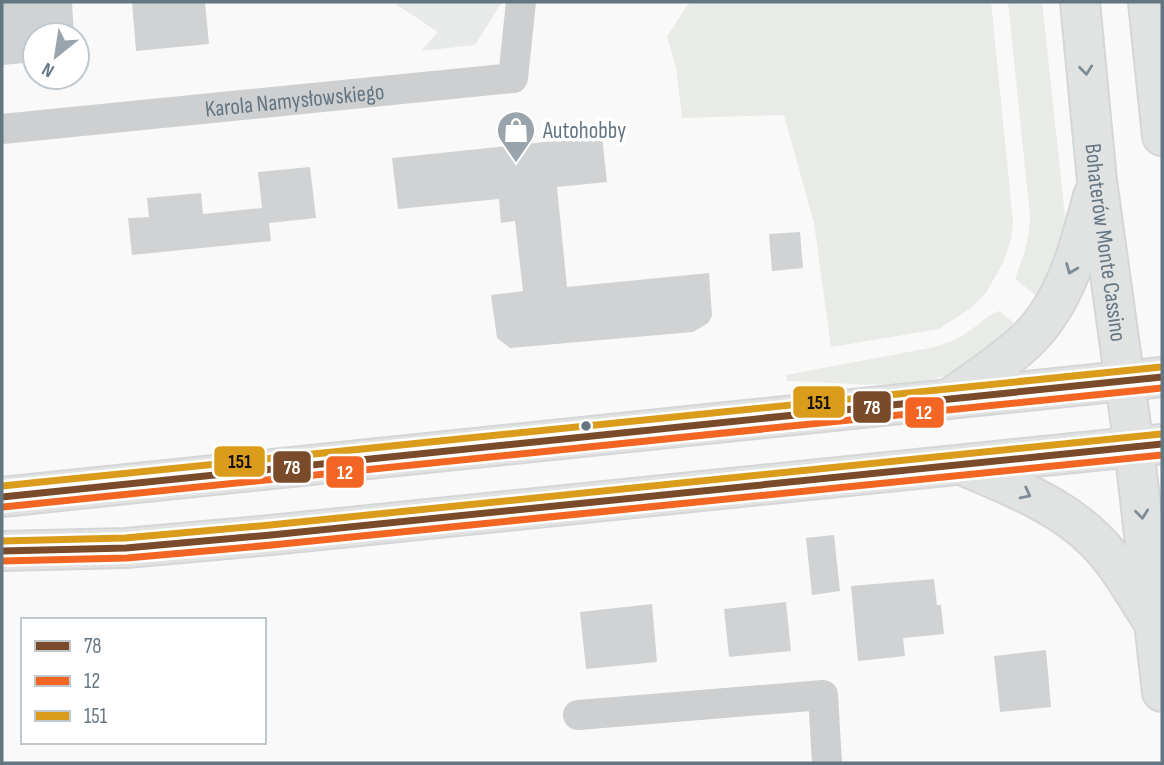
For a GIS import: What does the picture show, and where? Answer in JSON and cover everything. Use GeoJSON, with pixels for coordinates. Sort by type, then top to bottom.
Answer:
{"type":"FeatureCollection","features":[{"type":"Feature","properties":{"kind":"main road","name":"Bohaterów Monte Cassino"},"geometry":{"type":"LineString","coordinates":[[1080,2],[1097,181],[1124,380],[1148,445],[1153,622],[1162,692]]}},
{"type":"Feature","properties":{"kind":"main road"},"geometry":{"type":"LineString","coordinates":[[1148,2],[1162,136]]}},
{"type":"Feature","properties":{"kind":"main road"},"geometry":{"type":"LineString","coordinates":[[949,399],[1009,356],[1043,323],[1061,294],[1078,250],[1097,181]]}},
{"type":"Feature","properties":{"kind":"main road"},"geometry":{"type":"LineString","coordinates":[[2,497],[1162,376]]}},
{"type":"Feature","properties":{"kind":"main road"},"geometry":{"type":"LineString","coordinates":[[2,551],[126,548],[245,537],[964,466],[1148,445]]}},
{"type":"Feature","properties":{"kind":"main road"},"geometry":{"type":"LineString","coordinates":[[964,466],[1051,506],[1086,531],[1120,571],[1153,622]]}},
{"type":"Feature","properties":{"kind":"street","name":"Karola Namysłowskiego"},"geometry":{"type":"LineString","coordinates":[[2,129],[513,78],[522,2]]}},
{"type":"Feature","properties":{"kind":"street"},"geometry":{"type":"LineString","coordinates":[[578,716],[823,695],[827,763]]}},
{"type":"Feature","properties":{"kind":"shaded area"},"geometry":{"type":"Polygon","coordinates":[[[393,2],[502,2],[475,45],[421,51],[438,32],[393,2]]]}},
{"type":"Feature","properties":{"kind":"shaded area"},"geometry":{"type":"Polygon","coordinates":[[[689,2],[991,2],[1013,221],[1004,261],[986,293],[972,307],[939,329],[831,347],[814,223],[784,115],[682,118],[676,67],[667,37],[689,2]]]}},
{"type":"Feature","properties":{"kind":"shaded area"},"geometry":{"type":"Polygon","coordinates":[[[1008,2],[1042,2],[1066,225],[1043,301],[1015,279],[1027,241],[1030,216],[1008,2]]]}},
{"type":"Feature","properties":{"kind":"shaded area"},"geometry":{"type":"Polygon","coordinates":[[[999,311],[1023,330],[954,373],[934,379],[893,384],[787,381],[786,375],[935,347],[963,335],[999,311]]]}},
{"type":"Feature","properties":{"kind":"building"},"geometry":{"type":"Polygon","coordinates":[[[2,2],[72,2],[73,21],[21,21],[21,63],[2,65],[2,2]]]}},
{"type":"Feature","properties":{"kind":"building"},"geometry":{"type":"Polygon","coordinates":[[[132,2],[205,2],[209,44],[136,51],[132,2]]]}},
{"type":"Feature","properties":{"kind":"building"},"geometry":{"type":"Polygon","coordinates":[[[602,136],[607,182],[557,187],[567,287],[709,273],[712,316],[708,323],[693,332],[510,348],[497,338],[491,295],[523,291],[515,221],[501,223],[499,199],[398,209],[392,158],[602,136]]]}},
{"type":"Feature","properties":{"kind":"building"},"geometry":{"type":"Polygon","coordinates":[[[310,167],[316,218],[269,223],[271,241],[132,255],[128,218],[149,217],[147,198],[201,193],[203,214],[262,208],[258,172],[310,167]]]}},
{"type":"Feature","properties":{"kind":"building"},"geometry":{"type":"Polygon","coordinates":[[[800,232],[803,268],[772,271],[769,234],[800,232]]]}},
{"type":"Feature","properties":{"kind":"building"},"geometry":{"type":"Polygon","coordinates":[[[834,535],[840,591],[812,595],[806,538],[834,535]]]}},
{"type":"Feature","properties":{"kind":"building"},"geometry":{"type":"Polygon","coordinates":[[[934,579],[937,605],[941,605],[944,634],[903,638],[905,656],[858,661],[851,586],[934,579]]]}},
{"type":"Feature","properties":{"kind":"building"},"geometry":{"type":"Polygon","coordinates":[[[786,602],[791,651],[729,657],[724,609],[786,602]]]}},
{"type":"Feature","properties":{"kind":"building"},"geometry":{"type":"Polygon","coordinates":[[[652,604],[657,662],[586,669],[580,612],[652,604]]]}},
{"type":"Feature","properties":{"kind":"building"},"geometry":{"type":"Polygon","coordinates":[[[1046,650],[1051,707],[1000,712],[994,656],[1046,650]]]}},
{"type":"Feature","properties":{"kind":"transit line","name":"151"},"geometry":{"type":"LineString","coordinates":[[2,486],[1161,367]]}},
{"type":"Feature","properties":{"kind":"transit line","name":"78"},"geometry":{"type":"LineString","coordinates":[[2,497],[1162,377]]}},
{"type":"Feature","properties":{"kind":"transit line","name":"12"},"geometry":{"type":"LineString","coordinates":[[3,507],[1162,388]]}},
{"type":"Feature","properties":{"kind":"transit line","name":"151"},"geometry":{"type":"LineString","coordinates":[[2,541],[125,538],[270,525],[1161,434]]}},
{"type":"Feature","properties":{"kind":"transit line","name":"78"},"geometry":{"type":"LineString","coordinates":[[2,551],[126,548],[271,535],[1162,444]]}},
{"type":"Feature","properties":{"kind":"transit line","name":"12"},"geometry":{"type":"LineString","coordinates":[[2,561],[127,558],[272,545],[1162,455]]}},
{"type":"Feature","properties":{"kind":"place","name":"Autohobby"},"geometry":{"type":"Point","coordinates":[516,164]}}]}
